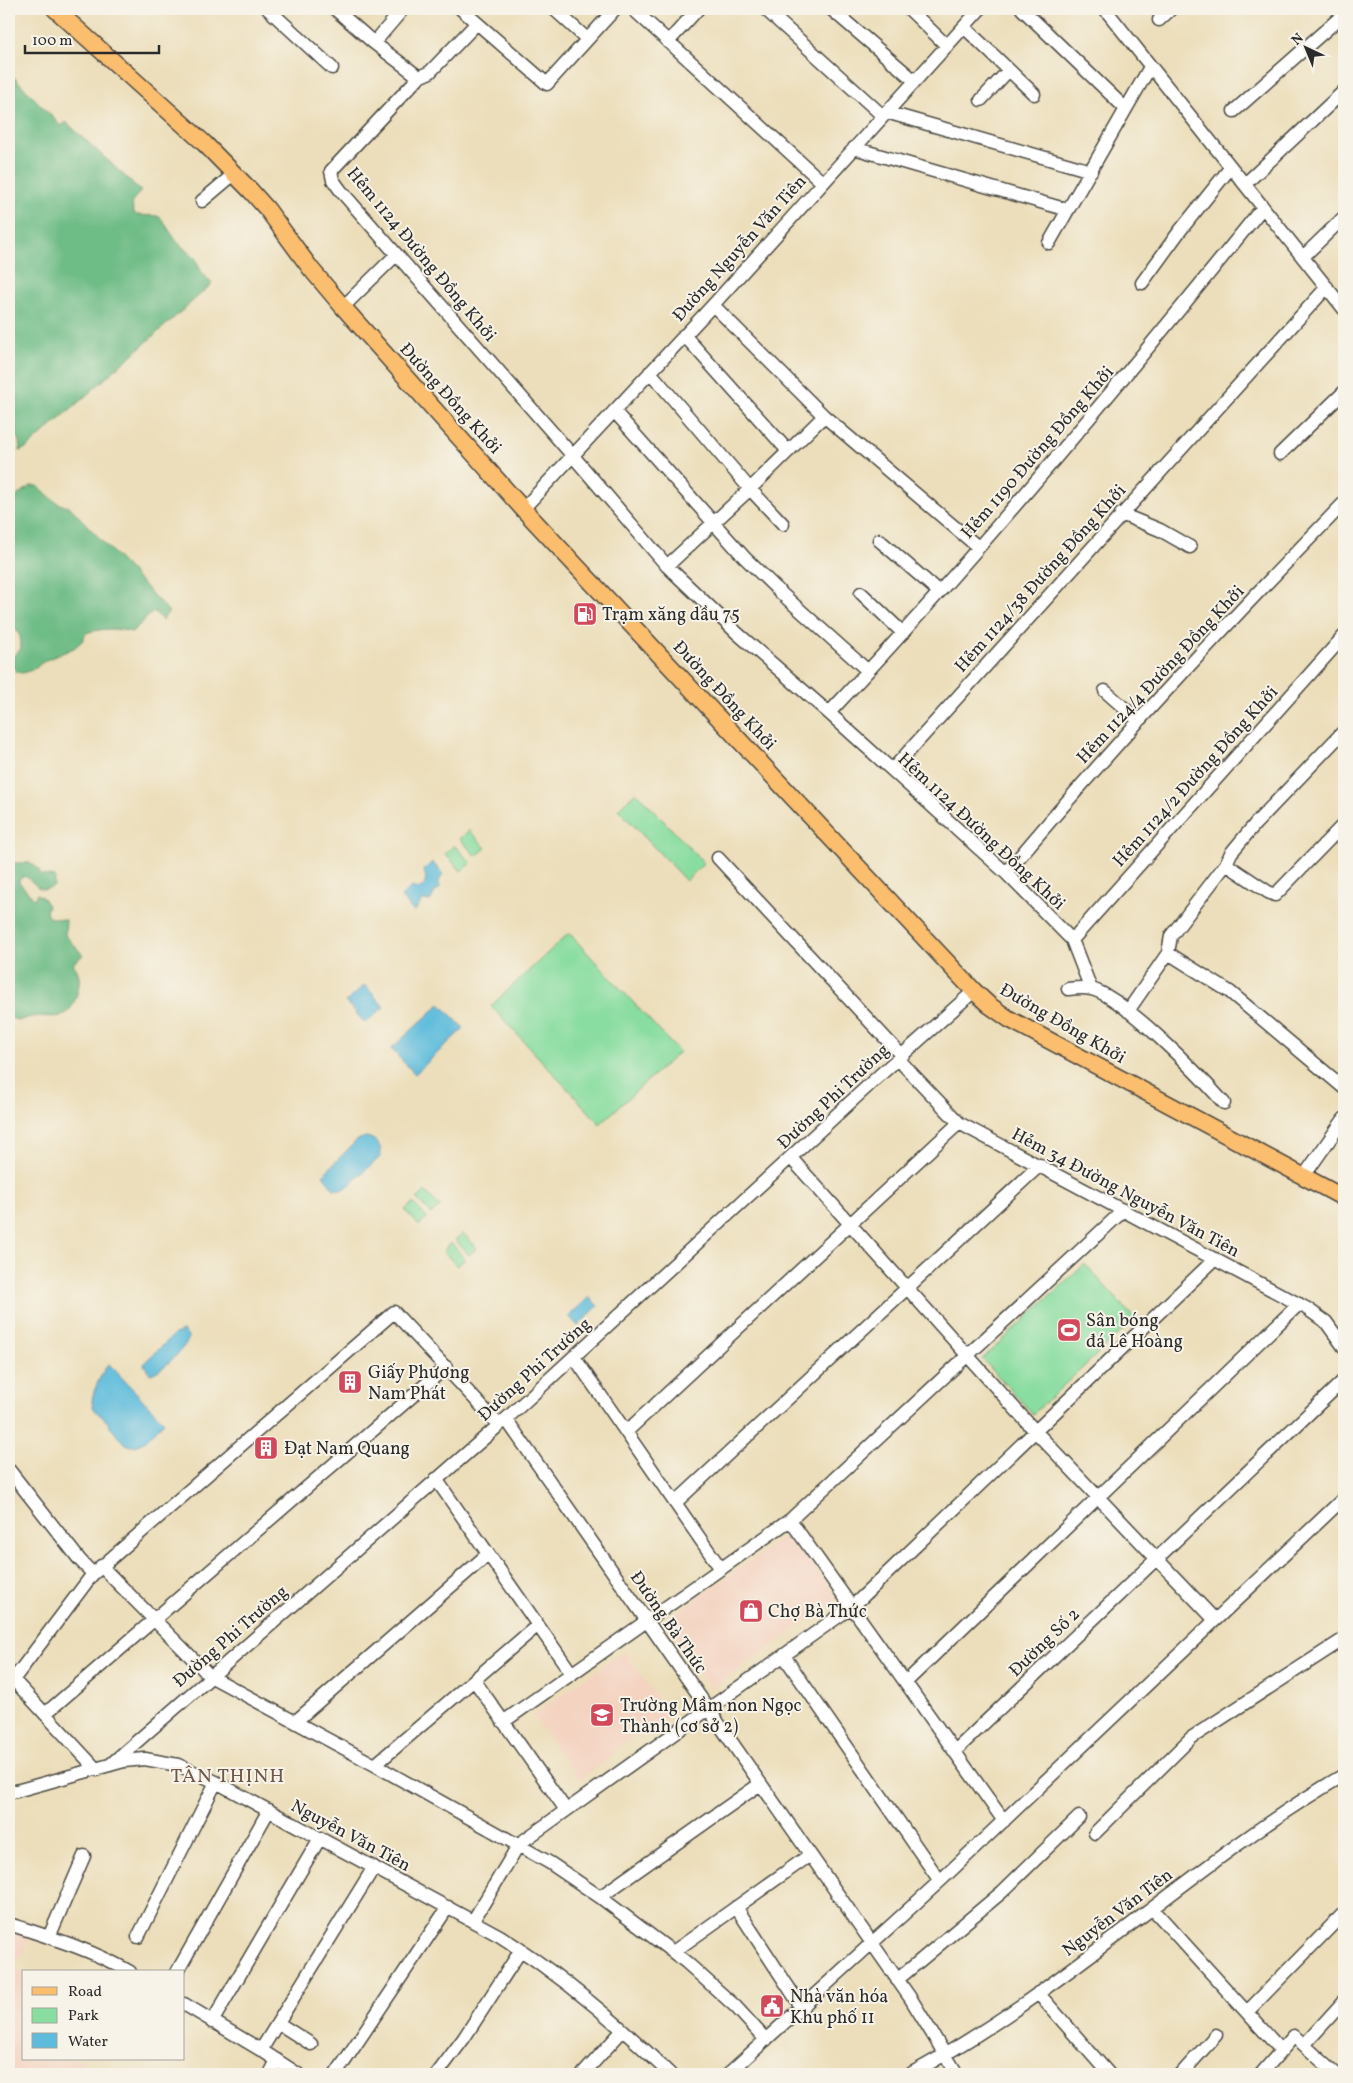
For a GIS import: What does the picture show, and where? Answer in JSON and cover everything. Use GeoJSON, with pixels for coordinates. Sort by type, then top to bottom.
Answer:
{"type":"FeatureCollection","features":[{"type":"Feature","properties":{"kind":"main road","name":"Đường Đồng Khởi"},"geometry":{"type":"LineString","coordinates":[[55,9],[204,143],[267,209],[311,269],[343,308],[523,509],[989,1005],[1009,1019],[1344,1198]]}},
{"type":"Feature","properties":{"kind":"street"},"geometry":{"type":"LineString","coordinates":[[268,9],[332,68]]}},
{"type":"Feature","properties":{"kind":"street"},"geometry":{"type":"LineString","coordinates":[[335,9],[374,43],[419,77]]}},
{"type":"Feature","properties":{"kind":"street"},"geometry":{"type":"LineString","coordinates":[[374,43],[403,9]]}},
{"type":"Feature","properties":{"kind":"street"},"geometry":{"type":"LineString","coordinates":[[460,9],[547,84],[615,9]]}},
{"type":"Feature","properties":{"kind":"street"},"geometry":{"type":"LineString","coordinates":[[554,9],[587,38]]}},
{"type":"Feature","properties":{"kind":"street"},"geometry":{"type":"LineString","coordinates":[[633,9],[822,182]]}},
{"type":"Feature","properties":{"kind":"street"},"geometry":{"type":"LineString","coordinates":[[668,42],[698,9]]}},
{"type":"Feature","properties":{"kind":"street"},"geometry":{"type":"LineString","coordinates":[[765,9],[884,114],[1091,171]]}},
{"type":"Feature","properties":{"kind":"street"},"geometry":{"type":"LineString","coordinates":[[831,9],[914,81]]}},
{"type":"Feature","properties":{"kind":"street"},"geometry":{"type":"LineString","coordinates":[[909,9],[947,46]]}},
{"type":"Feature","properties":{"kind":"street","name":"Đường Nguyễn Văn Tiên"},"geometry":{"type":"LineString","coordinates":[[523,509],[713,305],[980,9]]}},
{"type":"Feature","properties":{"kind":"street"},"geometry":{"type":"LineString","coordinates":[[1022,9],[1126,108]]}},
{"type":"Feature","properties":{"kind":"street"},"geometry":{"type":"LineString","coordinates":[[1105,9],[1344,309]]}},
{"type":"Feature","properties":{"kind":"street"},"geometry":{"type":"LineString","coordinates":[[1159,20],[1171,9]]}},
{"type":"Feature","properties":{"kind":"street"},"geometry":{"type":"LineString","coordinates":[[1234,111],[1344,14]]}},
{"type":"Feature","properties":{"kind":"street","name":"Hẻm 1124 Đường Đồng Khởi"},"geometry":{"type":"LineString","coordinates":[[477,23],[430,72],[419,77],[331,171],[332,180],[573,456],[666,566],[737,633],[829,713],[1006,873],[1072,940],[1091,989]]}},
{"type":"Feature","properties":{"kind":"street"},"geometry":{"type":"LineString","coordinates":[[964,27],[1034,94]]}},
{"type":"Feature","properties":{"kind":"street"},"geometry":{"type":"LineString","coordinates":[[1049,243],[1150,67]]}},
{"type":"Feature","properties":{"kind":"street"},"geometry":{"type":"LineString","coordinates":[[981,100],[1009,70]]}},
{"type":"Feature","properties":{"kind":"street"},"geometry":{"type":"LineString","coordinates":[[1245,184],[1344,91]]}},
{"type":"Feature","properties":{"kind":"street"},"geometry":{"type":"LineString","coordinates":[[854,148],[1068,210]]}},
{"type":"Feature","properties":{"kind":"street"},"geometry":{"type":"LineString","coordinates":[[1142,282],[1231,167]]}},
{"type":"Feature","properties":{"kind":"street"},"geometry":{"type":"LineString","coordinates":[[202,200],[234,174]]}},
{"type":"Feature","properties":{"kind":"street","name":"Hẻm 1190 Đường Đồng Khởi"},"geometry":{"type":"LineString","coordinates":[[829,713],[903,633],[1099,408],[1263,207]]}},
{"type":"Feature","properties":{"kind":"street"},"geometry":{"type":"LineString","coordinates":[[1303,257],[1344,217]]}},
{"type":"Feature","properties":{"kind":"street"},"geometry":{"type":"LineString","coordinates":[[343,308],[396,255]]}},
{"type":"Feature","properties":{"kind":"street","name":"Hẻm 1124/38 Đường Đồng Khởi"},"geometry":{"type":"LineString","coordinates":[[892,770],[1121,514],[1216,412],[1326,287]]}},
{"type":"Feature","properties":{"kind":"street"},"geometry":{"type":"LineString","coordinates":[[713,305],[824,416],[978,547]]}},
{"type":"Feature","properties":{"kind":"street"},"geometry":{"type":"LineString","coordinates":[[684,335],[788,451]]}},
{"type":"Feature","properties":{"kind":"street"},"geometry":{"type":"LineString","coordinates":[[650,372],[750,489],[783,524]]}},
{"type":"Feature","properties":{"kind":"street"},"geometry":{"type":"LineString","coordinates":[[1280,454],[1344,392]]}},
{"type":"Feature","properties":{"kind":"street"},"geometry":{"type":"LineString","coordinates":[[614,411],[744,557],[782,594],[868,671]]}},
{"type":"Feature","properties":{"kind":"street"},"geometry":{"type":"LineString","coordinates":[[666,566],[750,489],[824,416]]}},
{"type":"Feature","properties":{"kind":"street","name":"Hẻm 1124/4 Đường Đồng Khởi"},"geometry":{"type":"LineString","coordinates":[[1006,873],[1139,721],[1344,502]]}},
{"type":"Feature","properties":{"kind":"street"},"geometry":{"type":"LineString","coordinates":[[1121,514],[1160,530],[1190,547]]}},
{"type":"Feature","properties":{"kind":"street"},"geometry":{"type":"LineString","coordinates":[[879,540],[939,592]]}},
{"type":"Feature","properties":{"kind":"street"},"geometry":{"type":"LineString","coordinates":[[861,593],[903,633]]}},
{"type":"Feature","properties":{"kind":"street","name":"Hẻm 1124/2 Đường Đồng Khởi"},"geometry":{"type":"LineString","coordinates":[[1072,940],[1344,636]]}},
{"type":"Feature","properties":{"kind":"street"},"geometry":{"type":"LineString","coordinates":[[1105,691],[1139,721]]}},
{"type":"Feature","properties":{"kind":"street"},"geometry":{"type":"LineString","coordinates":[[1128,1011],[1168,954],[1171,936],[1226,864],[1231,853],[1256,823],[1344,731]]}},
{"type":"Feature","properties":{"kind":"street"},"geometry":{"type":"LineString","coordinates":[[1226,864],[1275,896],[1344,824]]}},
{"type":"Feature","properties":{"kind":"street","name":"Hẻm 34 Đường Nguyễn Văn Tiên"},"geometry":{"type":"LineString","coordinates":[[718,858],[959,1122],[1299,1304],[1321,1318],[1344,1347]]}},
{"type":"Feature","properties":{"kind":"street"},"geometry":{"type":"LineString","coordinates":[[1168,954],[1230,992],[1344,1088]]}},
{"type":"Feature","properties":{"kind":"street"},"geometry":{"type":"LineString","coordinates":[[1068,989],[1091,989],[1128,1011],[1191,1068],[1224,1103]]}},
{"type":"Feature","properties":{"kind":"street","name":"Đường Phi Trường"},"geometry":{"type":"LineString","coordinates":[[110,1765],[502,1422],[974,991]]}},
{"type":"Feature","properties":{"kind":"street"},"geometry":{"type":"LineString","coordinates":[[1304,1176],[1344,1118]]}},
{"type":"Feature","properties":{"kind":"street"},"geometry":{"type":"LineString","coordinates":[[626,1432],[959,1122]]}},
{"type":"Feature","properties":{"kind":"street"},"geometry":{"type":"LineString","coordinates":[[791,1158],[1035,1432],[1215,1620]]}},
{"type":"Feature","properties":{"kind":"street"},"geometry":{"type":"LineString","coordinates":[[675,1503],[1040,1165]]}},
{"type":"Feature","properties":{"kind":"street"},"geometry":{"type":"LineString","coordinates":[[503,1722],[790,1520],[1124,1210]]}},
{"type":"Feature","properties":{"kind":"street"},"geometry":{"type":"LineString","coordinates":[[473,1921],[519,1844],[853,1606],[1215,1259]]}},
{"type":"Feature","properties":{"kind":"street"},"geometry":{"type":"LineString","coordinates":[[906,1682],[1299,1304]]}},
{"type":"Feature","properties":{"kind":"street","name":"Đường Bà Thức"},"geometry":{"type":"LineString","coordinates":[[97,1570],[394,1312],[502,1422],[709,1710],[897,1980],[957,2074]]}},
{"type":"Feature","properties":{"kind":"street"},"geometry":{"type":"LineString","coordinates":[[574,1357],[721,1569]]}},
{"type":"Feature","properties":{"kind":"street"},"geometry":{"type":"LineString","coordinates":[[45,1714],[446,1367]]}},
{"type":"Feature","properties":{"kind":"street","name":"Đường Số 2"},"geometry":{"type":"LineString","coordinates":[[955,1751],[1344,1380]]}},
{"type":"Feature","properties":{"kind":"street"},"geometry":{"type":"LineString","coordinates":[[9,1470],[79,1559],[97,1570],[154,1619],[210,1676],[296,1721],[519,1844],[600,1897],[673,1952],[727,1998],[766,2040]]}},
{"type":"Feature","properties":{"kind":"street"},"geometry":{"type":"LineString","coordinates":[[436,1479],[572,1674]]}},
{"type":"Feature","properties":{"kind":"street"},"geometry":{"type":"LineString","coordinates":[[728,2074],[940,1881],[1344,1498]]}},
{"type":"Feature","properties":{"kind":"street"},"geometry":{"type":"LineString","coordinates":[[790,1520],[853,1606],[1004,1821]]}},
{"type":"Feature","properties":{"kind":"street"},"geometry":{"type":"LineString","coordinates":[[296,1721],[488,1554]]}},
{"type":"Feature","properties":{"kind":"street"},"geometry":{"type":"LineString","coordinates":[[97,1570],[83,1585],[11,1678],[97,1770]]}},
{"type":"Feature","properties":{"kind":"street"},"geometry":{"type":"LineString","coordinates":[[375,1765],[538,1625]]}},
{"type":"Feature","properties":{"kind":"street"},"geometry":{"type":"LineString","coordinates":[[1095,1833],[1191,1738],[1344,1639]]}},
{"type":"Feature","properties":{"kind":"street"},"geometry":{"type":"LineString","coordinates":[[784,1656],[940,1881]]}},
{"type":"Feature","properties":{"kind":"street"},"geometry":{"type":"LineString","coordinates":[[474,1680],[566,1810]]}},
{"type":"Feature","properties":{"kind":"street","name":"Nguyễn Văn Tiên"},"geometry":{"type":"LineString","coordinates":[[9,1794],[110,1765],[135,1760],[155,1760],[183,1767],[269,1810],[448,1907],[521,1950],[559,1977],[623,2030],[670,2074]]}},
{"type":"Feature","properties":{"kind":"street","name":"Nguyễn Văn Tiên"},"geometry":{"type":"LineString","coordinates":[[910,2074],[989,2028],[1255,1832],[1344,1775]]}},
{"type":"Feature","properties":{"kind":"street"},"geometry":{"type":"LineString","coordinates":[[138,1937],[216,1782]]}},
{"type":"Feature","properties":{"kind":"street"},"geometry":{"type":"LineString","coordinates":[[600,1897],[760,1784]]}},
{"type":"Feature","properties":{"kind":"street"},"geometry":{"type":"LineString","coordinates":[[178,1970],[269,1810]]}},
{"type":"Feature","properties":{"kind":"street"},"geometry":{"type":"LineString","coordinates":[[897,1980],[1002,1892],[1079,1817]]}},
{"type":"Feature","properties":{"kind":"street"},"geometry":{"type":"LineString","coordinates":[[212,2022],[320,1838]]}},
{"type":"Feature","properties":{"kind":"street"},"geometry":{"type":"LineString","coordinates":[[673,1952],[810,1855]]}},
{"type":"Feature","properties":{"kind":"street"},"geometry":{"type":"LineString","coordinates":[[49,1937],[84,1856]]}},
{"type":"Feature","properties":{"kind":"street"},"geometry":{"type":"LineString","coordinates":[[261,2050],[374,1867]]}},
{"type":"Feature","properties":{"kind":"street"},"geometry":{"type":"LineString","coordinates":[[336,2074],[448,1907]]}},
{"type":"Feature","properties":{"kind":"street"},"geometry":{"type":"LineString","coordinates":[[736,1907],[802,2008]]}},
{"type":"Feature","properties":{"kind":"street"},"geometry":{"type":"LineString","coordinates":[[1152,1908],[1281,2050]]}},
{"type":"Feature","properties":{"kind":"street"},"geometry":{"type":"LineString","coordinates":[[1247,2012],[1344,1912]]}},
{"type":"Feature","properties":{"kind":"street"},"geometry":{"type":"LineString","coordinates":[[9,1924],[49,1937],[127,1970]]}},
{"type":"Feature","properties":{"kind":"street"},"geometry":{"type":"LineString","coordinates":[[437,2074],[464,2038],[521,1950]]}},
{"type":"Feature","properties":{"kind":"street"},"geometry":{"type":"LineString","coordinates":[[1038,1993],[1109,2074]]}},
{"type":"Feature","properties":{"kind":"street"},"geometry":{"type":"LineString","coordinates":[[1305,2044],[1344,2001]]}},
{"type":"Feature","properties":{"kind":"street"},"geometry":{"type":"LineString","coordinates":[[185,2005],[298,2074]]}},
{"type":"Feature","properties":{"kind":"street"},"geometry":{"type":"LineString","coordinates":[[278,2022],[311,2044]]}},
{"type":"Feature","properties":{"kind":"street"},"geometry":{"type":"LineString","coordinates":[[583,2074],[623,2030]]}},
{"type":"Feature","properties":{"kind":"street"},"geometry":{"type":"LineString","coordinates":[[1181,2074],[1216,2035]]}},
{"type":"Feature","properties":{"kind":"street"},"geometry":{"type":"LineString","coordinates":[[1262,2074],[1294,2036],[1337,2074],[1344,2068]]}},
{"type":"Feature","properties":{"kind":"street"},"geometry":{"type":"LineString","coordinates":[[270,2074],[277,2060]]}},
{"type":"Feature","properties":{"kind":"shaded area","name":"Chợ Bà Thức"},"geometry":{"type":"Polygon","coordinates":[[[791,1532],[838,1599],[711,1689],[663,1622],[791,1532]]]}},
{"type":"Feature","properties":{"kind":"shaded area","name":"Trường Mầm non Ngọc Thành (cơ sở 2)"},"geometry":{"type":"Polygon","coordinates":[[[624,1651],[670,1716],[644,1735],[638,1734],[615,1749],[614,1755],[579,1780],[533,1715],[624,1651]]]}},
{"type":"Feature","properties":{"kind":"shaded area"},"geometry":{"type":"Polygon","coordinates":[[[9,1930],[31,1937],[14,1968],[22,1972],[22,2060],[84,2060],[71,2074],[9,2074],[9,1930]]]}},
{"type":"Feature","properties":{"kind":"green space"},"geometry":{"type":"Polygon","coordinates":[[[9,72],[61,126],[66,122],[141,191],[132,201],[133,211],[136,215],[157,216],[161,218],[177,242],[196,259],[201,271],[212,284],[28,447],[20,451],[19,441],[9,423],[9,72]]]}},
{"type":"Feature","properties":{"kind":"green space"},"geometry":{"type":"Polygon","coordinates":[[[31,486],[38,486],[56,502],[70,507],[169,612],[162,620],[154,611],[132,632],[109,629],[86,633],[82,641],[74,648],[46,660],[32,670],[23,673],[17,672],[12,666],[11,658],[21,649],[20,636],[9,618],[9,509],[19,494],[31,486]]]}},
{"type":"Feature","properties":{"kind":"green space"},"geometry":{"type":"Polygon","coordinates":[[[636,792],[704,863],[686,881],[618,809],[636,792]]]}},
{"type":"Feature","properties":{"kind":"green space"},"geometry":{"type":"Polygon","coordinates":[[[469,830],[486,848],[476,856],[460,839],[469,830]]]}},
{"type":"Feature","properties":{"kind":"green space"},"geometry":{"type":"Polygon","coordinates":[[[454,845],[471,863],[461,871],[445,854],[454,845]]]}},
{"type":"Feature","properties":{"kind":"green space"},"geometry":{"type":"Polygon","coordinates":[[[9,863],[30,863],[38,868],[41,875],[55,877],[54,886],[45,889],[41,889],[25,876],[19,879],[19,882],[34,899],[37,894],[43,898],[48,906],[46,911],[48,917],[66,920],[65,935],[83,955],[73,964],[78,973],[78,990],[68,1011],[62,1015],[55,1017],[29,1017],[19,1021],[9,1017],[9,863]]]}},
{"type":"Feature","properties":{"kind":"green space"},"geometry":{"type":"Polygon","coordinates":[[[569,933],[679,1052],[600,1124],[491,1006],[569,933]]]}},
{"type":"Feature","properties":{"kind":"green space"},"geometry":{"type":"Polygon","coordinates":[[[425,1191],[440,1207],[431,1214],[417,1199],[425,1191]]]}},
{"type":"Feature","properties":{"kind":"green space"},"geometry":{"type":"Polygon","coordinates":[[[413,1203],[427,1218],[419,1226],[405,1210],[413,1203]]]}},
{"type":"Feature","properties":{"kind":"green space"},"geometry":{"type":"Polygon","coordinates":[[[463,1233],[477,1248],[469,1255],[455,1240],[463,1233]]]}},
{"type":"Feature","properties":{"kind":"green space"},"geometry":{"type":"Polygon","coordinates":[[[451,1243],[465,1259],[457,1266],[443,1251],[451,1243]]]}},
{"type":"Feature","properties":{"kind":"green space","name":"Sân bóng đá Lê Hoàng"},"geometry":{"type":"Polygon","coordinates":[[[1085,1264],[1135,1319],[1033,1414],[982,1359],[1085,1264]]]}},
{"type":"Feature","properties":{"kind":"water"},"geometry":{"type":"Polygon","coordinates":[[[432,862],[443,874],[439,881],[440,888],[435,892],[430,901],[423,900],[414,912],[401,897],[411,887],[418,889],[424,886],[426,879],[424,870],[432,862]]]}},
{"type":"Feature","properties":{"kind":"water"},"geometry":{"type":"Polygon","coordinates":[[[365,985],[384,1007],[365,1023],[346,1002],[365,985]]]}},
{"type":"Feature","properties":{"kind":"water"},"geometry":{"type":"Polygon","coordinates":[[[440,1004],[464,1028],[415,1074],[391,1049],[440,1004]]]}},
{"type":"Feature","properties":{"kind":"water"},"geometry":{"type":"Polygon","coordinates":[[[366,1137],[373,1139],[378,1144],[381,1150],[380,1157],[347,1187],[341,1190],[334,1189],[323,1175],[357,1140],[366,1137]]]}},
{"type":"Feature","properties":{"kind":"water"},"geometry":{"type":"Polygon","coordinates":[[[589,1297],[598,1306],[578,1326],[569,1316],[589,1297]]]}},
{"type":"Feature","properties":{"kind":"water"},"geometry":{"type":"Polygon","coordinates":[[[183,1331],[189,1338],[182,1348],[166,1365],[150,1374],[144,1365],[146,1361],[175,1334],[183,1331]]]}},
{"type":"Feature","properties":{"kind":"water"},"geometry":{"type":"Polygon","coordinates":[[[109,1364],[164,1422],[146,1440],[138,1445],[130,1446],[122,1441],[93,1406],[92,1398],[104,1370],[109,1364]]]}},
{"type":"Feature","properties":{"kind":"place","name":"Trạm xăng dầu 75"},"geometry":{"type":"Point","coordinates":[585,614]}},
{"type":"Feature","properties":{"kind":"place","name":"Sân bóng đá Lê Hoàng"},"geometry":{"type":"Point","coordinates":[1069,1330]}},
{"type":"Feature","properties":{"kind":"place","name":"Giấy Phương Nam Phát"},"geometry":{"type":"Point","coordinates":[350,1382]}},
{"type":"Feature","properties":{"kind":"place","name":"Đạt Nam Quang"},"geometry":{"type":"Point","coordinates":[266,1448]}},
{"type":"Feature","properties":{"kind":"place","name":"Chợ Bà Thức"},"geometry":{"type":"Point","coordinates":[751,1611]}},
{"type":"Feature","properties":{"kind":"place","name":"Trường Mầm non Ngọc Thành (cơ sở 2)"},"geometry":{"type":"Point","coordinates":[602,1715]}},
{"type":"Feature","properties":{"kind":"place","name":"Nhà văn hóa Khu phố 11"},"geometry":{"type":"Point","coordinates":[772,2006]}},
{"type":"Feature","properties":{"kind":"district","name":"TÂN THỊNH"},"geometry":{"type":"Point","coordinates":[228,1775]}}]}
